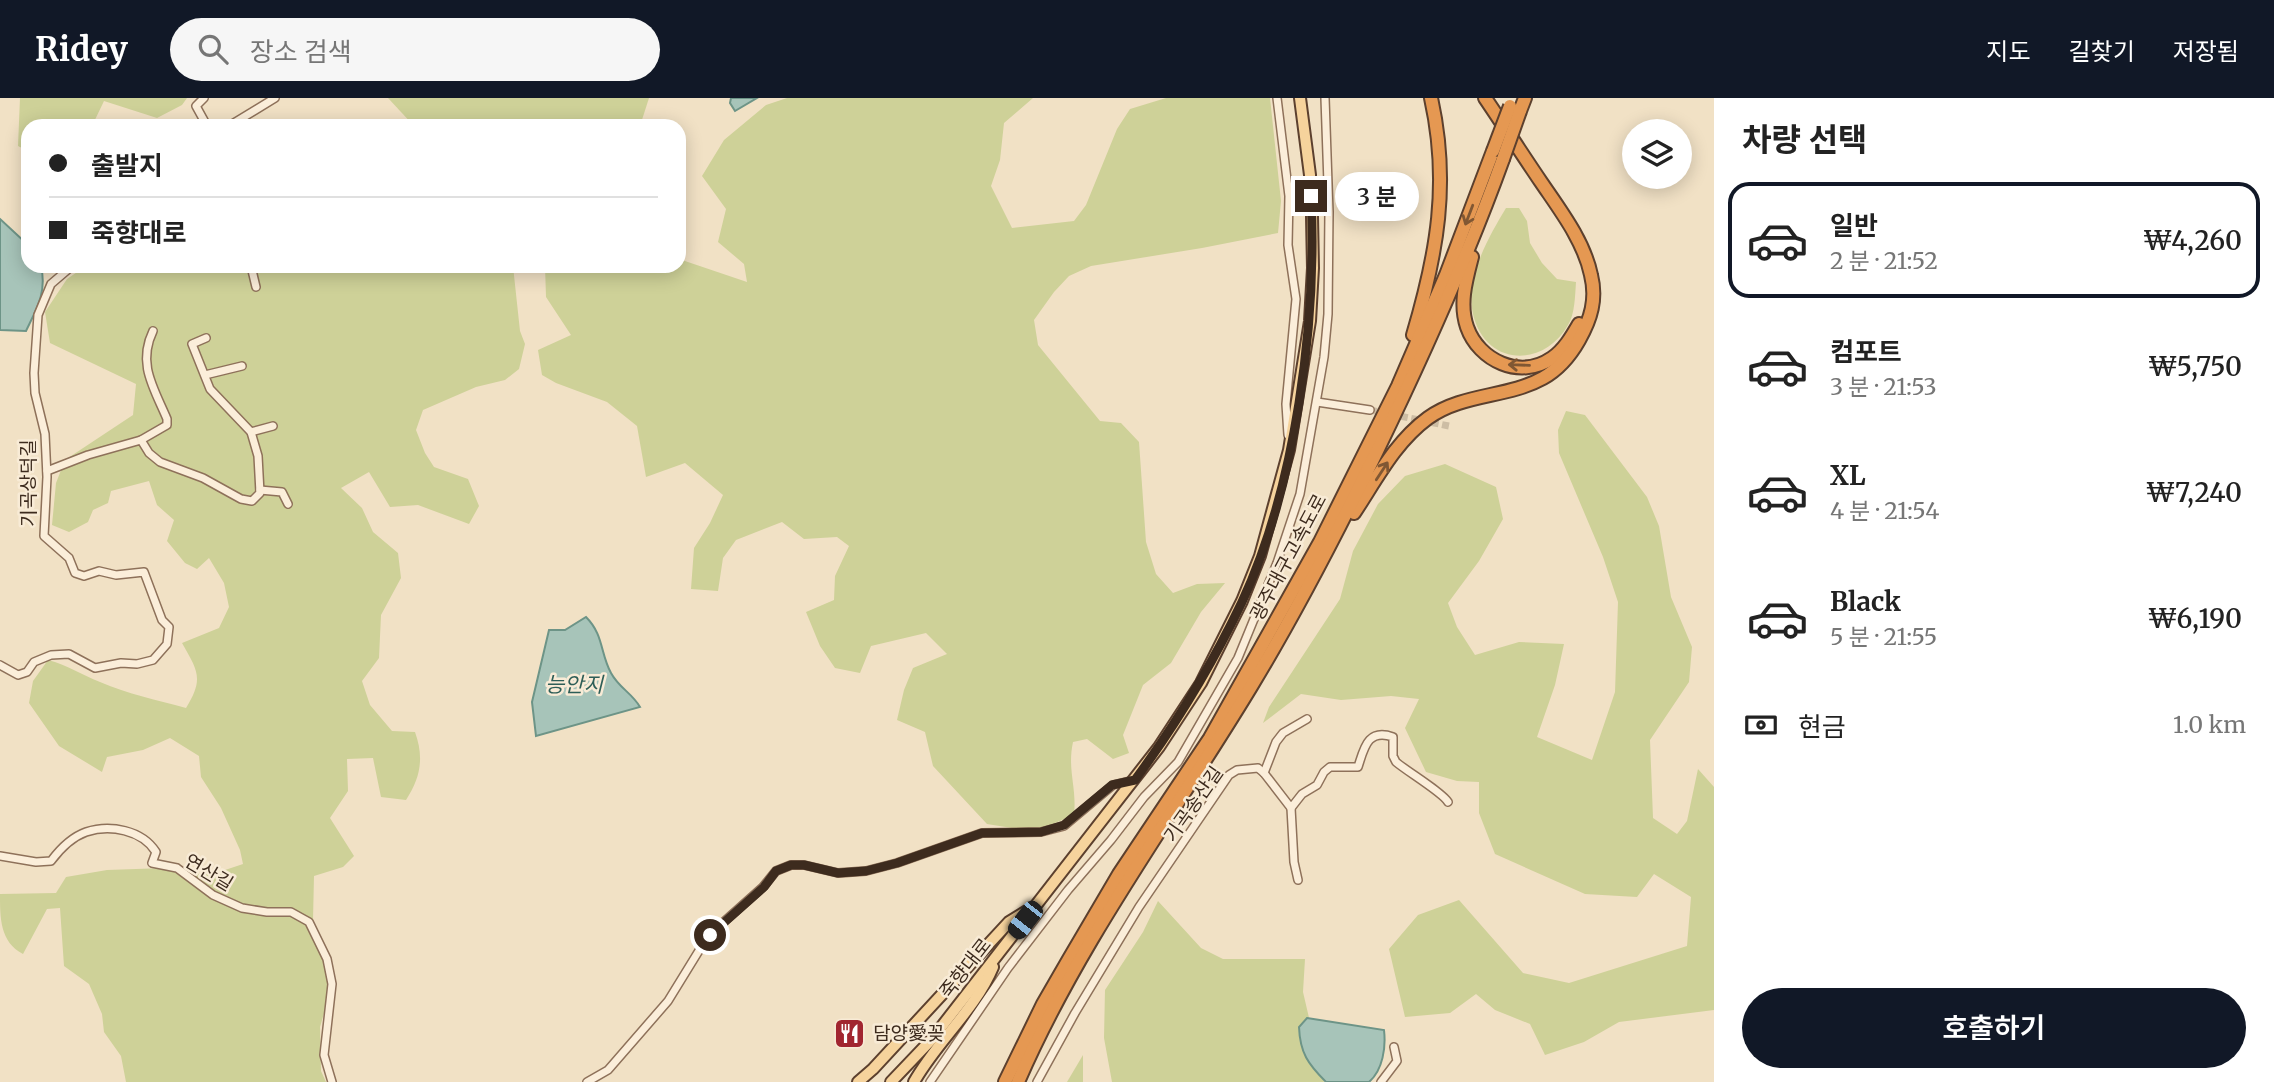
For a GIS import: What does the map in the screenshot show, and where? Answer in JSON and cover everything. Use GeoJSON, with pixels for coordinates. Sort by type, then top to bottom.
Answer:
{"type":"FeatureCollection","features":[{"type":"Feature","properties":{"kind":"highway"},"geometry":{"type":"LineString","coordinates":[[1398,386],[1432,271],[1438,230],[1440,168],[1431,98]]}},
{"type":"Feature","properties":{"kind":"highway"},"geometry":{"type":"LineString","coordinates":[[1475,98],[1563,228],[1579,257],[1586,295],[1583,316],[1552,359],[1536,365],[1516,367],[1499,363],[1485,355],[1466,326],[1463,293],[1485,211]]}},
{"type":"Feature","properties":{"kind":"highway"},"geometry":{"type":"LineString","coordinates":[[1329,548],[1411,431],[1449,406],[1542,379],[1560,366],[1574,350],[1591,314],[1592,275],[1585,254],[1558,207],[1485,98]]}},
{"type":"Feature","properties":{"kind":"highway","name":"광주대구고속도로"},"geometry":{"type":"LineString","coordinates":[[1018,1082],[1063,991],[1128,881],[1247,694],[1329,548],[1406,391],[1485,211],[1498,155],[1514,105],[1525,98]]}},
{"type":"Feature","properties":{"kind":"highway","name":"광주대구고속도로"},"geometry":{"type":"LineString","coordinates":[[1005,1082],[1069,959],[1119,874],[1210,738],[1320,542],[1398,386],[1498,155]]}},
{"type":"Feature","properties":{"kind":"main road","name":"죽향대로"},"geometry":{"type":"LineString","coordinates":[[891,1082],[932,1039],[1135,780],[1201,683],[1242,601],[1260,556],[1289,450],[1310,321],[1313,268],[1310,175],[1300,98]]}},
{"type":"Feature","properties":{"kind":"main road"},"geometry":{"type":"LineString","coordinates":[[858,1082],[1009,922],[1038,903]]}},
{"type":"Feature","properties":{"kind":"main road"},"geometry":{"type":"LineString","coordinates":[[914,1082],[926,1061],[988,979],[999,953]]}},
{"type":"Feature","properties":{"kind":"street"},"geometry":{"type":"LineString","coordinates":[[203,119],[196,106],[204,98]]}},
{"type":"Feature","properties":{"kind":"street"},"geometry":{"type":"LineString","coordinates":[[240,119],[275,98]]}},
{"type":"Feature","properties":{"kind":"street"},"geometry":{"type":"LineString","coordinates":[[1277,98],[1289,196],[1288,245],[1296,299],[1286,404],[1289,450]]}},
{"type":"Feature","properties":{"kind":"street"},"geometry":{"type":"LineString","coordinates":[[930,1082],[1008,968],[1144,797],[1178,762],[1238,658],[1277,562],[1300,494],[1317,402],[1328,314],[1328,146],[1325,98]]}},
{"type":"Feature","properties":{"kind":"street","name":"기곡상덕길"},"geometry":{"type":"LineString","coordinates":[[0,665],[18,675],[27,671],[34,662],[51,655],[69,654],[95,668],[121,663],[137,664],[153,660],[167,644],[169,628],[162,620],[144,572],[116,575],[99,571],[84,576],[75,573],[69,558],[44,536],[47,471],[45,434],[36,393],[38,315],[51,284],[64,273]]}},
{"type":"Feature","properties":{"kind":"street"},"geometry":{"type":"LineString","coordinates":[[253,273],[256,287]]}},
{"type":"Feature","properties":{"kind":"street"},"geometry":{"type":"LineString","coordinates":[[47,471],[88,455],[141,440],[167,425],[146,366],[145,354],[153,331]]}},
{"type":"Feature","properties":{"kind":"street"},"geometry":{"type":"LineString","coordinates":[[141,440],[149,453],[160,462],[203,478],[242,499],[253,501],[260,490],[258,456],[251,432],[210,389],[192,344],[206,338]]}},
{"type":"Feature","properties":{"kind":"street"},"geometry":{"type":"LineString","coordinates":[[205,375],[242,366]]}},
{"type":"Feature","properties":{"kind":"street"},"geometry":{"type":"LineString","coordinates":[[1317,402],[1370,410]]}},
{"type":"Feature","properties":{"kind":"street"},"geometry":{"type":"LineString","coordinates":[[251,432],[273,426]]}},
{"type":"Feature","properties":{"kind":"street"},"geometry":{"type":"LineString","coordinates":[[260,490],[282,492],[288,504]]}},
{"type":"Feature","properties":{"kind":"street"},"geometry":{"type":"LineString","coordinates":[[1298,880],[1294,862],[1291,808],[1264,773],[1276,742],[1283,733],[1307,719]]}},
{"type":"Feature","properties":{"kind":"street"},"geometry":{"type":"LineString","coordinates":[[1291,808],[1302,793],[1318,785],[1324,772],[1330,767],[1358,766],[1366,742],[1386,735],[1393,737],[1393,756],[1396,762],[1428,787],[1440,792],[1448,802]]}},
{"type":"Feature","properties":{"kind":"street","name":"기곡송산길"},"geometry":{"type":"LineString","coordinates":[[1037,1082],[1139,907],[1212,804],[1229,775],[1250,767],[1258,768],[1264,773]]}},
{"type":"Feature","properties":{"kind":"street"},"geometry":{"type":"LineString","coordinates":[[587,1082],[607,1070],[668,1001],[708,936],[764,887],[776,871],[791,865],[804,865],[838,873],[866,871],[982,833],[1041,832],[1064,825],[1112,785],[1135,780]]}},
{"type":"Feature","properties":{"kind":"street","name":"연산길"},"geometry":{"type":"LineString","coordinates":[[0,856],[37,862],[51,861],[59,850],[84,833],[103,829],[133,832],[156,852],[152,863],[177,869],[213,895],[242,908],[291,912],[309,922],[327,959],[332,984],[324,1055],[331,1082]]}},
{"type":"Feature","properties":{"kind":"street"},"geometry":{"type":"LineString","coordinates":[[1381,1082],[1396,1061],[1394,1048]]}},
{"type":"Feature","properties":{"kind":"green space"},"geometry":{"type":"Polygon","coordinates":[[[20,98],[187,98],[182,105],[157,118],[104,101],[95,119],[21,119],[21,148],[18,146],[20,98]]]}},
{"type":"Feature","properties":{"kind":"green space"},"geometry":{"type":"Polygon","coordinates":[[[388,98],[649,98],[642,119],[408,119],[388,98]]]}},
{"type":"Feature","properties":{"kind":"green space"},"geometry":{"type":"Polygon","coordinates":[[[787,98],[1033,98],[1004,123],[1000,160],[991,186],[1012,228],[1074,221],[1086,205],[1117,129],[1130,109],[1166,98],[1270,98],[1281,201],[1278,233],[1091,266],[1069,276],[1034,320],[1038,345],[1100,421],[1121,423],[1139,442],[1146,542],[1156,574],[1173,593],[1197,584],[1225,583],[1201,612],[1171,663],[1143,685],[1123,735],[1129,753],[1113,759],[1087,739],[1073,742],[1071,761],[1074,815],[1043,828],[1012,828],[987,824],[933,766],[925,732],[897,720],[904,690],[913,668],[947,654],[926,633],[871,646],[860,673],[835,668],[820,646],[806,612],[834,600],[835,576],[849,546],[837,537],[804,539],[782,522],[736,540],[723,558],[718,591],[691,589],[694,548],[723,495],[685,463],[646,477],[637,426],[607,402],[542,375],[538,350],[571,335],[546,297],[545,273],[686,273],[686,261],[747,282],[744,264],[718,242],[726,209],[702,176],[724,140],[766,105],[787,98]]]}},
{"type":"Feature","properties":{"kind":"green space"},"geometry":{"type":"Polygon","coordinates":[[[1506,208],[1519,208],[1527,221],[1530,243],[1542,263],[1557,279],[1576,282],[1573,310],[1568,325],[1557,339],[1530,355],[1516,356],[1489,344],[1473,314],[1471,300],[1475,273],[1492,232],[1506,208]]]}},
{"type":"Feature","properties":{"kind":"green space"},"geometry":{"type":"Polygon","coordinates":[[[76,273],[514,273],[520,331],[525,344],[519,369],[505,380],[476,387],[423,410],[416,430],[434,467],[468,479],[479,506],[469,524],[418,505],[390,507],[369,472],[341,488],[362,508],[373,532],[398,553],[401,578],[381,615],[379,658],[362,681],[370,705],[392,731],[415,732],[420,767],[406,800],[381,797],[373,758],[347,759],[348,791],[330,818],[354,856],[343,867],[314,876],[313,920],[327,978],[327,1003],[320,1027],[321,1071],[326,1082],[126,1082],[121,1056],[104,1032],[102,1014],[89,984],[64,966],[60,908],[47,909],[23,954],[10,943],[3,928],[0,894],[56,893],[66,877],[107,870],[165,868],[196,874],[225,870],[243,864],[240,850],[221,808],[201,777],[199,756],[170,738],[143,750],[107,757],[102,772],[59,746],[29,703],[33,681],[48,660],[121,690],[186,708],[195,690],[197,675],[182,643],[219,628],[229,607],[224,583],[209,558],[197,569],[185,563],[167,541],[174,520],[157,505],[149,481],[111,491],[108,503],[93,510],[88,522],[69,532],[52,525],[56,483],[65,460],[133,415],[136,384],[50,343],[45,312],[67,279],[76,273]]]}},
{"type":"Feature","properties":{"kind":"green space"},"geometry":{"type":"Polygon","coordinates":[[[1566,411],[1585,415],[1647,497],[1659,526],[1671,597],[1692,647],[1689,682],[1650,740],[1653,818],[1677,834],[1687,821],[1698,769],[1714,787],[1714,1010],[1619,1022],[1584,1042],[1545,1055],[1530,1024],[1495,1010],[1476,994],[1450,1013],[1405,1017],[1389,949],[1418,915],[1459,900],[1523,973],[1569,983],[1687,946],[1691,897],[1654,874],[1637,897],[1585,894],[1495,854],[1479,813],[1479,782],[1457,781],[1426,772],[1405,728],[1419,699],[1391,696],[1341,700],[1301,694],[1263,723],[1269,707],[1340,599],[1353,551],[1378,504],[1405,476],[1445,464],[1496,487],[1503,519],[1479,561],[1448,603],[1457,627],[1475,655],[1519,642],[1564,644],[1555,685],[1537,737],[1592,760],[1615,692],[1618,602],[1603,557],[1559,453],[1558,430],[1566,411]]]}},
{"type":"Feature","properties":{"kind":"green space"},"geometry":{"type":"Polygon","coordinates":[[[1158,901],[1201,948],[1223,959],[1305,959],[1303,992],[1324,1082],[1112,1082],[1104,1038],[1105,990],[1143,932],[1158,901]]]}},
{"type":"Feature","properties":{"kind":"green space"},"geometry":{"type":"Polygon","coordinates":[[[1083,1055],[1083,1082],[1067,1082],[1083,1055]]]}},
{"type":"Feature","properties":{"kind":"water"},"geometry":{"type":"Polygon","coordinates":[[[731,98],[757,98],[735,111],[730,103],[731,98]]]}},
{"type":"Feature","properties":{"kind":"water"},"geometry":{"type":"Polygon","coordinates":[[[0,219],[21,238],[21,273],[43,273],[43,284],[37,307],[26,331],[0,330],[0,219]]]}},
{"type":"Feature","properties":{"kind":"water","name":"능안지"},"geometry":{"type":"Polygon","coordinates":[[[586,617],[599,637],[611,673],[640,707],[536,736],[532,702],[549,630],[565,630],[586,617]]]}},
{"type":"Feature","properties":{"kind":"water"},"geometry":{"type":"Polygon","coordinates":[[[1307,1018],[1384,1030],[1383,1058],[1374,1077],[1369,1082],[1326,1082],[1310,1064],[1301,1044],[1299,1027],[1307,1018]]]}},
{"type":"Feature","properties":{"kind":"tunnel"},"geometry":{"type":"LineString","coordinates":[[1370,410],[1449,426]]}},
{"type":"Feature","properties":{"kind":"place","name":"담양愛꽂"},"geometry":{"type":"Point","coordinates":[850,1033]}},
{"type":"Feature","properties":{"kind":"route"},"geometry":{"type":"LineString","coordinates":[[710,935],[764,887],[776,871],[791,865],[804,865],[838,873],[866,871],[982,833],[1041,832],[1064,825],[1112,785],[1135,780],[1201,683],[1242,601],[1277,502],[1289,450],[1310,321],[1313,268],[1311,196]]}}]}
